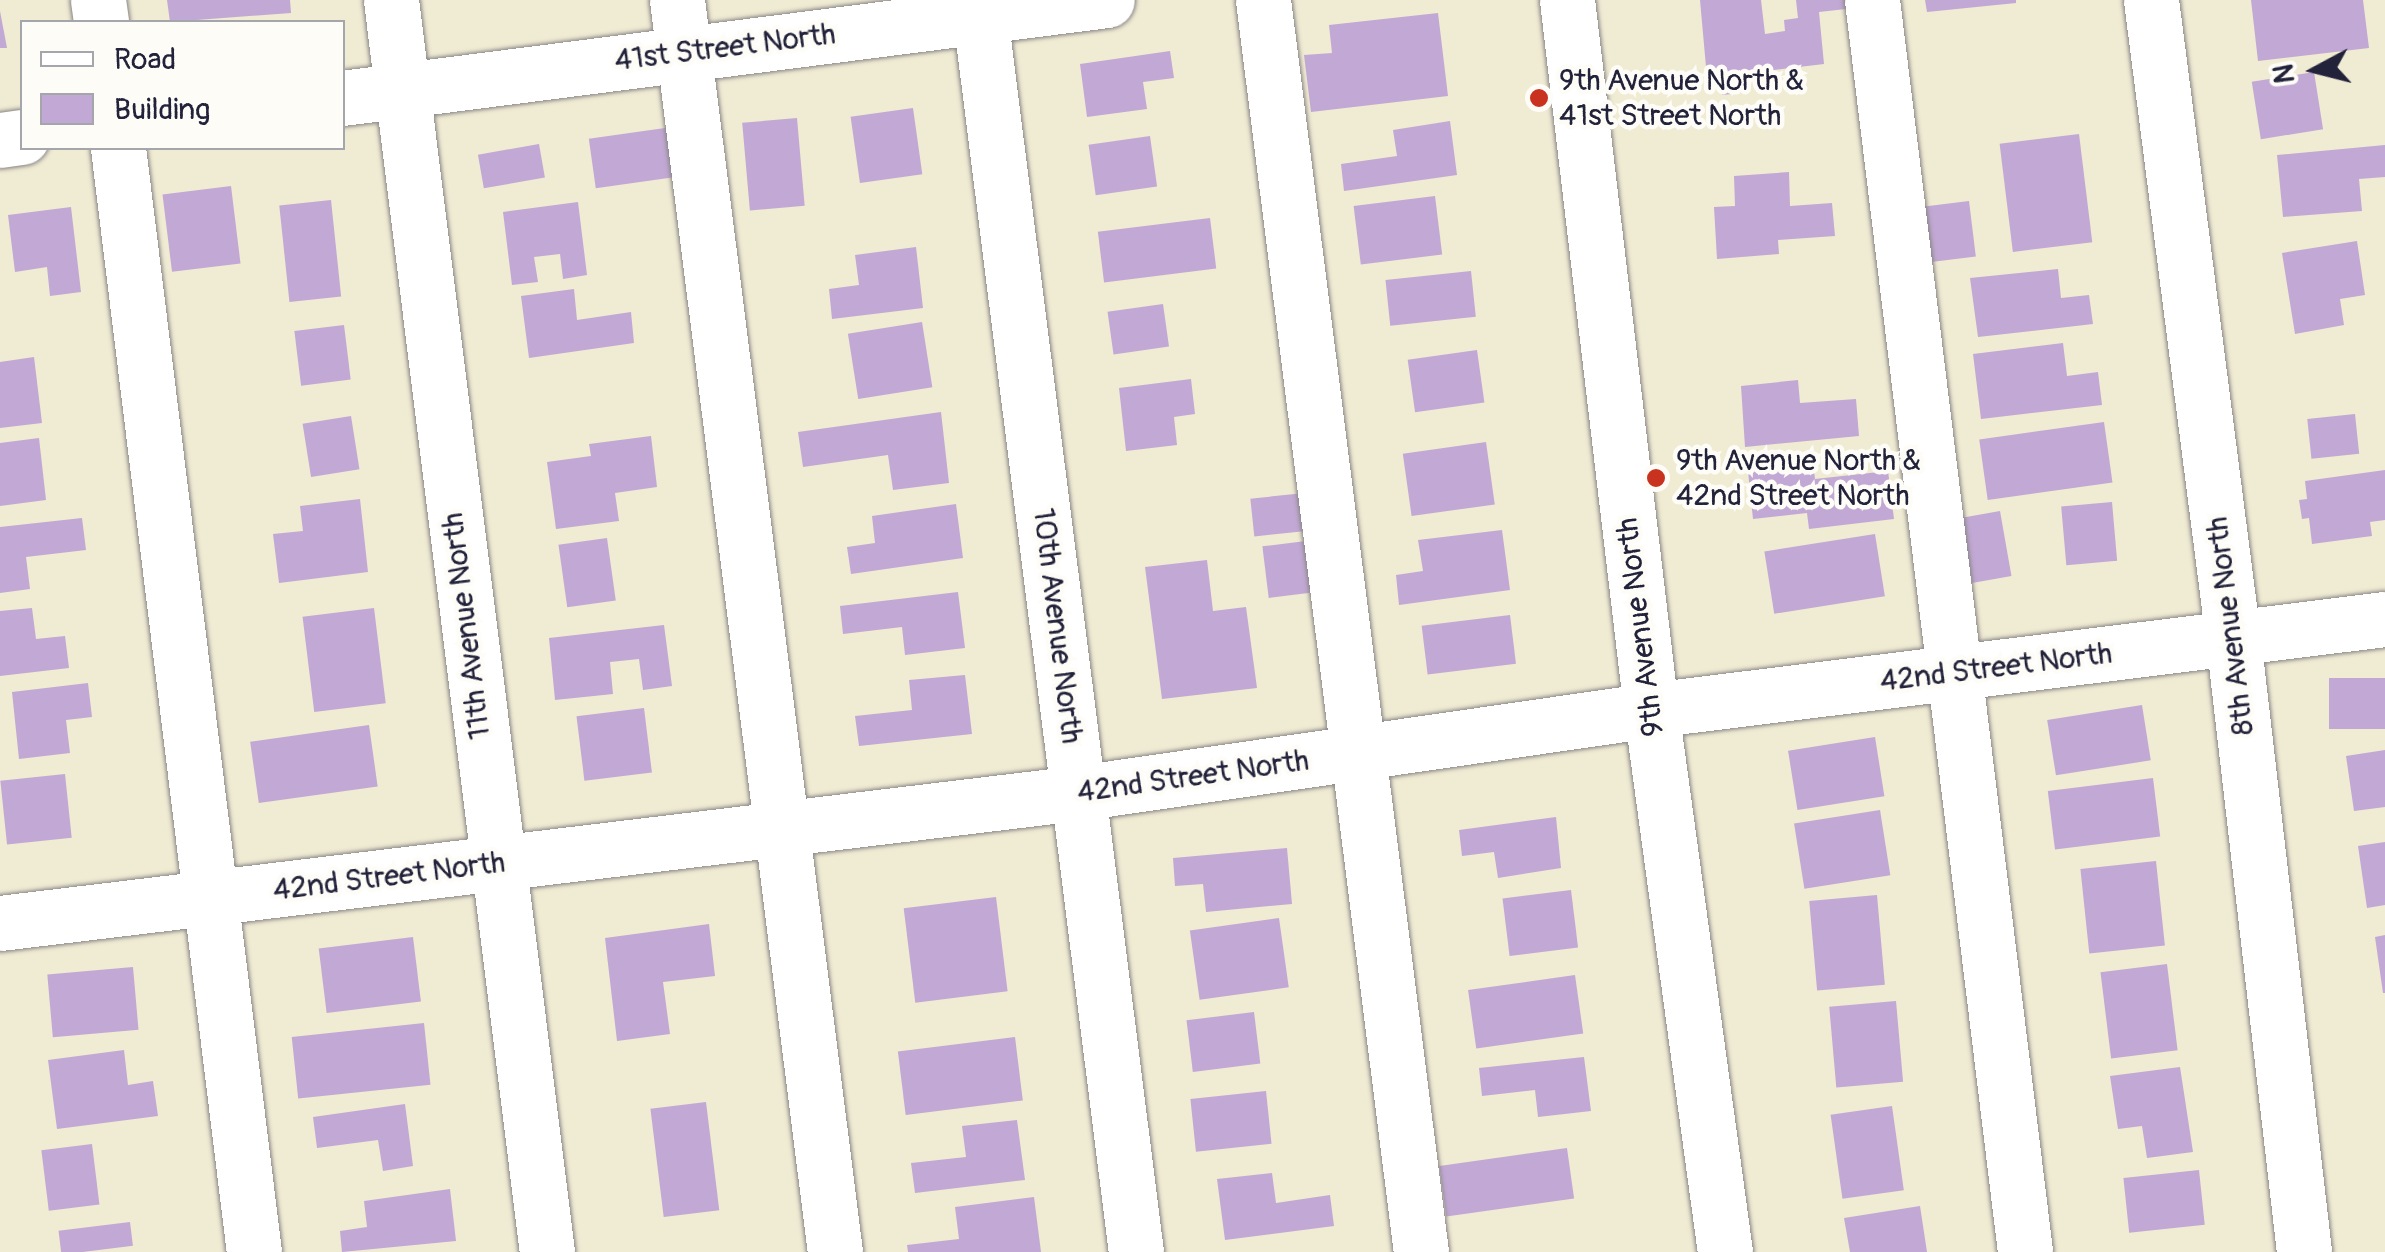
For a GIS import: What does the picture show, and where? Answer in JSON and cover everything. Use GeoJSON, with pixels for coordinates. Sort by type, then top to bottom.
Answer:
{"type":"FeatureCollection","features":[{"type":"Feature","properties":{"kind":"street","name":"11th Avenue North"},"geometry":{"type":"LineString","coordinates":[[392,0],[496,865],[547,1252]]}},
{"type":"Feature","properties":{"kind":"street"},"geometry":{"type":"LineString","coordinates":[[677,0],[835,1252]]}},
{"type":"Feature","properties":{"kind":"street","name":"41st Street North"},"geometry":{"type":"LineString","coordinates":[[345,98],[684,54],[979,7],[1107,0]]}},
{"type":"Feature","properties":{"kind":"street"},"geometry":{"type":"LineString","coordinates":[[1263,0],[1421,1252]]}},
{"type":"Feature","properties":{"kind":"street","name":"9th Avenue North"},"geometry":{"type":"LineString","coordinates":[[1567,0],[1650,710],[1725,1252]]}},
{"type":"Feature","properties":{"kind":"street"},"geometry":{"type":"LineString","coordinates":[[1872,0],[2025,1252]]}},
{"type":"Feature","properties":{"kind":"street","name":"8th Avenue North"},"geometry":{"type":"LineString","coordinates":[[2151,0],[2233,638],[2304,1252]]}},
{"type":"Feature","properties":{"kind":"street","name":"10th Avenue North"},"geometry":{"type":"LineString","coordinates":[[979,7],[1136,1252]]}},
{"type":"Feature","properties":{"kind":"street"},"geometry":{"type":"LineString","coordinates":[[118,150],[254,1252]]}},
{"type":"Feature","properties":{"kind":"street","name":"42nd Street North"},"geometry":{"type":"LineString","coordinates":[[0,923],[1078,794],[1650,710],[2385,620]]}},
{"type":"Feature","properties":{"kind":"building"},"geometry":{"type":"Polygon","coordinates":[[[167,0],[290,0],[291,13],[170,20],[167,0]]]}},
{"type":"Feature","properties":{"kind":"building"},"geometry":{"type":"Polygon","coordinates":[[[1700,0],[1761,0],[1765,34],[1785,31],[1784,20],[1798,18],[1796,0],[1845,0],[1846,9],[1819,12],[1824,64],[1748,73],[1750,92],[1722,95],[1721,77],[1707,78],[1700,0]]]}},
{"type":"Feature","properties":{"kind":"building"},"geometry":{"type":"Polygon","coordinates":[[[1925,0],[2016,0],[2016,3],[1927,12],[1925,0]]]}},
{"type":"Feature","properties":{"kind":"building"},"geometry":{"type":"Polygon","coordinates":[[[2251,0],[2363,0],[2369,48],[2258,61],[2251,0]]]}},
{"type":"Feature","properties":{"kind":"building"},"geometry":{"type":"Polygon","coordinates":[[[0,11],[7,48],[0,48],[0,11]]]}},
{"type":"Feature","properties":{"kind":"building"},"geometry":{"type":"Polygon","coordinates":[[[1438,13],[1448,96],[1311,112],[1304,55],[1332,53],[1329,25],[1438,13]]]}},
{"type":"Feature","properties":{"kind":"building"},"geometry":{"type":"Polygon","coordinates":[[[1170,51],[1174,78],[1143,82],[1147,109],[1087,117],[1080,64],[1170,51]]]}},
{"type":"Feature","properties":{"kind":"building"},"geometry":{"type":"Polygon","coordinates":[[[2314,72],[2323,129],[2261,139],[2252,82],[2314,72]]]}},
{"type":"Feature","properties":{"kind":"building"},"geometry":{"type":"Polygon","coordinates":[[[913,108],[922,174],[860,183],[851,117],[913,108]]]}},
{"type":"Feature","properties":{"kind":"building"},"geometry":{"type":"Polygon","coordinates":[[[797,118],[805,206],[750,210],[742,123],[797,118]]]}},
{"type":"Feature","properties":{"kind":"building"},"geometry":{"type":"Polygon","coordinates":[[[1450,121],[1457,175],[1344,191],[1341,164],[1397,156],[1393,130],[1450,121]]]}},
{"type":"Feature","properties":{"kind":"building"},"geometry":{"type":"Polygon","coordinates":[[[672,127],[679,177],[596,188],[589,139],[672,127]]]}},
{"type":"Feature","properties":{"kind":"building"},"geometry":{"type":"Polygon","coordinates":[[[2079,134],[2092,242],[2013,252],[2000,144],[2079,134]]]}},
{"type":"Feature","properties":{"kind":"building"},"geometry":{"type":"Polygon","coordinates":[[[1150,136],[1157,187],[1096,195],[1089,145],[1150,136]]]}},
{"type":"Feature","properties":{"kind":"building"},"geometry":{"type":"Polygon","coordinates":[[[539,144],[545,177],[484,188],[478,155],[539,144]]]}},
{"type":"Feature","properties":{"kind":"building"},"geometry":{"type":"Polygon","coordinates":[[[2385,145],[2385,177],[2359,179],[2362,211],[2283,217],[2277,155],[2385,145]]]}},
{"type":"Feature","properties":{"kind":"building"},"geometry":{"type":"Polygon","coordinates":[[[1789,172],[1790,206],[1832,203],[1835,236],[1778,240],[1779,254],[1717,259],[1714,207],[1735,206],[1734,176],[1789,172]]]}},
{"type":"Feature","properties":{"kind":"building"},"geometry":{"type":"Polygon","coordinates":[[[231,186],[241,263],[172,272],[163,194],[231,186]]]}},
{"type":"Feature","properties":{"kind":"building"},"geometry":{"type":"Polygon","coordinates":[[[1435,196],[1442,255],[1361,265],[1354,206],[1435,196]]]}},
{"type":"Feature","properties":{"kind":"building"},"geometry":{"type":"Polygon","coordinates":[[[331,200],[341,296],[289,302],[279,205],[331,200]]]}},
{"type":"Feature","properties":{"kind":"building"},"geometry":{"type":"Polygon","coordinates":[[[1969,201],[1976,257],[1925,263],[1918,207],[1969,201]]]}},
{"type":"Feature","properties":{"kind":"building"},"geometry":{"type":"Polygon","coordinates":[[[578,202],[587,275],[563,279],[560,254],[534,257],[538,282],[512,285],[503,212],[578,202]]]}},
{"type":"Feature","properties":{"kind":"building"},"geometry":{"type":"Polygon","coordinates":[[[71,207],[81,292],[50,296],[47,267],[15,272],[8,215],[71,207]]]}},
{"type":"Feature","properties":{"kind":"building"},"geometry":{"type":"Polygon","coordinates":[[[1210,218],[1216,269],[1104,282],[1098,232],[1210,218]]]}},
{"type":"Feature","properties":{"kind":"building"},"geometry":{"type":"Polygon","coordinates":[[[2357,241],[2365,295],[2340,299],[2344,325],[2295,334],[2282,253],[2357,241]]]}},
{"type":"Feature","properties":{"kind":"building"},"geometry":{"type":"Polygon","coordinates":[[[916,247],[923,308],[832,319],[829,289],[859,285],[855,255],[916,247]]]}},
{"type":"Feature","properties":{"kind":"building"},"geometry":{"type":"Polygon","coordinates":[[[2058,269],[2061,298],[2089,295],[2093,324],[1978,337],[1970,278],[2058,269]]]}},
{"type":"Feature","properties":{"kind":"building"},"geometry":{"type":"Polygon","coordinates":[[[1471,271],[1476,317],[1390,326],[1385,280],[1471,271]]]}},
{"type":"Feature","properties":{"kind":"building"},"geometry":{"type":"Polygon","coordinates":[[[574,289],[577,320],[631,312],[634,343],[529,358],[521,296],[574,289]]]}},
{"type":"Feature","properties":{"kind":"building"},"geometry":{"type":"Polygon","coordinates":[[[1163,304],[1169,347],[1114,354],[1108,312],[1163,304]]]}},
{"type":"Feature","properties":{"kind":"building"},"geometry":{"type":"Polygon","coordinates":[[[922,322],[932,387],[858,399],[848,334],[922,322]]]}},
{"type":"Feature","properties":{"kind":"building"},"geometry":{"type":"Polygon","coordinates":[[[344,325],[351,380],[301,386],[294,331],[344,325]]]}},
{"type":"Feature","properties":{"kind":"building"},"geometry":{"type":"Polygon","coordinates":[[[2063,343],[2067,376],[2098,372],[2102,405],[1981,419],[1973,354],[2063,343]]]}},
{"type":"Feature","properties":{"kind":"building"},"geometry":{"type":"Polygon","coordinates":[[[1477,350],[1484,402],[1415,412],[1408,360],[1477,350]]]}},
{"type":"Feature","properties":{"kind":"building"},"geometry":{"type":"Polygon","coordinates":[[[34,357],[42,423],[0,428],[0,362],[34,357]]]}},
{"type":"Feature","properties":{"kind":"building"},"geometry":{"type":"Polygon","coordinates":[[[1191,379],[1195,414],[1174,417],[1177,445],[1126,451],[1119,388],[1191,379]]]}},
{"type":"Feature","properties":{"kind":"building"},"geometry":{"type":"Polygon","coordinates":[[[1798,380],[1800,403],[1856,399],[1859,436],[1745,447],[1741,386],[1798,380]]]}},
{"type":"Feature","properties":{"kind":"building"},"geometry":{"type":"Polygon","coordinates":[[[941,412],[949,483],[893,490],[888,455],[803,467],[798,432],[941,412]]]}},
{"type":"Feature","properties":{"kind":"building"},"geometry":{"type":"Polygon","coordinates":[[[2355,414],[2359,454],[2311,459],[2307,419],[2355,414]]]}},
{"type":"Feature","properties":{"kind":"building"},"geometry":{"type":"Polygon","coordinates":[[[351,416],[359,469],[311,477],[303,424],[351,416]]]}},
{"type":"Feature","properties":{"kind":"building"},"geometry":{"type":"Polygon","coordinates":[[[2104,422],[2112,482],[1988,500],[1979,440],[2104,422]]]}},
{"type":"Feature","properties":{"kind":"building"},"geometry":{"type":"Polygon","coordinates":[[[651,436],[657,487],[615,493],[619,521],[556,529],[547,462],[591,456],[589,444],[651,436]]]}},
{"type":"Feature","properties":{"kind":"building"},"geometry":{"type":"Polygon","coordinates":[[[39,438],[46,500],[0,506],[0,443],[39,438]]]}},
{"type":"Feature","properties":{"kind":"building"},"geometry":{"type":"Polygon","coordinates":[[[1486,442],[1495,504],[1412,516],[1403,454],[1486,442]]]}},
{"type":"Feature","properties":{"kind":"building"},"geometry":{"type":"Polygon","coordinates":[[[1812,454],[1815,479],[1888,471],[1894,519],[1809,529],[1807,513],[1753,519],[1747,462],[1812,454]]]}},
{"type":"Feature","properties":{"kind":"building"},"geometry":{"type":"Polygon","coordinates":[[[2385,470],[2385,520],[2370,522],[2372,536],[2312,544],[2309,518],[2302,519],[2299,500],[2307,499],[2305,481],[2385,470]]]}},
{"type":"Feature","properties":{"kind":"building"},"geometry":{"type":"Polygon","coordinates":[[[1314,492],[1318,530],[1254,536],[1250,499],[1314,492]]]}},
{"type":"Feature","properties":{"kind":"building"},"geometry":{"type":"Polygon","coordinates":[[[360,499],[368,572],[279,583],[273,534],[303,531],[300,506],[360,499]]]}},
{"type":"Feature","properties":{"kind":"building"},"geometry":{"type":"Polygon","coordinates":[[[2112,502],[2117,561],[2066,565],[2061,506],[2112,502]]]}},
{"type":"Feature","properties":{"kind":"building"},"geometry":{"type":"Polygon","coordinates":[[[956,504],[963,558],[851,574],[847,547],[875,543],[872,516],[956,504]]]}},
{"type":"Feature","properties":{"kind":"building"},"geometry":{"type":"Polygon","coordinates":[[[2000,511],[2011,576],[1972,583],[1961,518],[2000,511]]]}},
{"type":"Feature","properties":{"kind":"building"},"geometry":{"type":"Polygon","coordinates":[[[82,518],[86,550],[26,557],[30,589],[0,593],[0,527],[82,518]]]}},
{"type":"Feature","properties":{"kind":"building"},"geometry":{"type":"Polygon","coordinates":[[[1502,530],[1510,590],[1399,605],[1396,575],[1423,571],[1418,540],[1502,530]]]}},
{"type":"Feature","properties":{"kind":"building"},"geometry":{"type":"Polygon","coordinates":[[[1875,534],[1885,596],[1774,614],[1764,552],[1875,534]]]}},
{"type":"Feature","properties":{"kind":"building"},"geometry":{"type":"Polygon","coordinates":[[[607,538],[616,600],[567,607],[558,545],[607,538]]]}},
{"type":"Feature","properties":{"kind":"building"},"geometry":{"type":"Polygon","coordinates":[[[1314,540],[1320,592],[1269,598],[1262,546],[1314,540]]]}},
{"type":"Feature","properties":{"kind":"building"},"geometry":{"type":"Polygon","coordinates":[[[1207,560],[1213,611],[1246,607],[1257,688],[1162,699],[1145,567],[1207,560]]]}},
{"type":"Feature","properties":{"kind":"building"},"geometry":{"type":"Polygon","coordinates":[[[958,592],[965,648],[905,655],[902,627],[843,634],[840,606],[958,592]]]}},
{"type":"Feature","properties":{"kind":"building"},"geometry":{"type":"Polygon","coordinates":[[[32,608],[36,639],[65,636],[69,668],[0,676],[0,611],[32,608]]]}},
{"type":"Feature","properties":{"kind":"building"},"geometry":{"type":"Polygon","coordinates":[[[374,608],[386,703],[314,712],[303,617],[374,608]]]}},
{"type":"Feature","properties":{"kind":"building"},"geometry":{"type":"Polygon","coordinates":[[[1510,615],[1516,664],[1428,674],[1422,626],[1510,615]]]}},
{"type":"Feature","properties":{"kind":"building"},"geometry":{"type":"Polygon","coordinates":[[[664,625],[672,686],[643,690],[639,659],[610,662],[613,694],[555,700],[549,638],[664,625]]]}},
{"type":"Feature","properties":{"kind":"building"},"geometry":{"type":"Polygon","coordinates":[[[965,675],[972,734],[859,746],[855,716],[912,710],[909,680],[965,675]]]}},
{"type":"Feature","properties":{"kind":"building"},"geometry":{"type":"Polygon","coordinates":[[[2329,678],[2385,678],[2385,729],[2329,729],[2329,678]]]}},
{"type":"Feature","properties":{"kind":"building"},"geometry":{"type":"Polygon","coordinates":[[[88,683],[92,717],[66,720],[70,753],[19,759],[12,692],[88,683]]]}},
{"type":"Feature","properties":{"kind":"building"},"geometry":{"type":"Polygon","coordinates":[[[2142,705],[2151,760],[2056,775],[2047,720],[2142,705]]]}},
{"type":"Feature","properties":{"kind":"building"},"geometry":{"type":"Polygon","coordinates":[[[644,708],[652,773],[584,781],[577,716],[644,708]]]}},
{"type":"Feature","properties":{"kind":"building"},"geometry":{"type":"Polygon","coordinates":[[[369,725],[378,786],[259,803],[250,742],[369,725]]]}},
{"type":"Feature","properties":{"kind":"building"},"geometry":{"type":"Polygon","coordinates":[[[1875,737],[1884,796],[1797,810],[1788,751],[1875,737]]]}},
{"type":"Feature","properties":{"kind":"building"},"geometry":{"type":"Polygon","coordinates":[[[2385,750],[2385,807],[2354,811],[2346,756],[2385,750]]]}},
{"type":"Feature","properties":{"kind":"building"},"geometry":{"type":"Polygon","coordinates":[[[65,774],[72,838],[7,844],[0,781],[65,774]]]}},
{"type":"Feature","properties":{"kind":"building"},"geometry":{"type":"Polygon","coordinates":[[[2153,778],[2160,837],[2055,849],[2048,791],[2153,778]]]}},
{"type":"Feature","properties":{"kind":"building"},"geometry":{"type":"Polygon","coordinates":[[[1880,810],[1890,875],[1804,889],[1794,824],[1880,810]]]}},
{"type":"Feature","properties":{"kind":"building"},"geometry":{"type":"Polygon","coordinates":[[[1556,817],[1561,868],[1498,878],[1494,852],[1462,856],[1459,830],[1556,817]]]}},
{"type":"Feature","properties":{"kind":"building"},"geometry":{"type":"Polygon","coordinates":[[[2385,842],[2385,905],[2367,908],[2358,846],[2385,842]]]}},
{"type":"Feature","properties":{"kind":"building"},"geometry":{"type":"Polygon","coordinates":[[[1287,848],[1292,904],[1206,912],[1203,884],[1175,886],[1173,858],[1287,848]]]}},
{"type":"Feature","properties":{"kind":"building"},"geometry":{"type":"Polygon","coordinates":[[[2156,861],[2165,946],[2089,953],[2080,869],[2156,861]]]}},
{"type":"Feature","properties":{"kind":"building"},"geometry":{"type":"Polygon","coordinates":[[[1571,890],[1578,948],[1510,956],[1503,898],[1571,890]]]}},
{"type":"Feature","properties":{"kind":"building"},"geometry":{"type":"Polygon","coordinates":[[[1877,895],[1885,985],[1817,991],[1809,901],[1877,895]]]}},
{"type":"Feature","properties":{"kind":"building"},"geometry":{"type":"Polygon","coordinates":[[[996,897],[1008,991],[915,1003],[904,908],[996,897]]]}},
{"type":"Feature","properties":{"kind":"building"},"geometry":{"type":"Polygon","coordinates":[[[1279,918],[1289,987],[1200,1000],[1190,931],[1279,918]]]}},
{"type":"Feature","properties":{"kind":"building"},"geometry":{"type":"Polygon","coordinates":[[[709,924],[715,976],[663,982],[670,1034],[617,1041],[605,938],[709,924]]]}},
{"type":"Feature","properties":{"kind":"building"},"geometry":{"type":"Polygon","coordinates":[[[2385,935],[2385,993],[2383,993],[2375,937],[2385,935]]]}},
{"type":"Feature","properties":{"kind":"building"},"geometry":{"type":"Polygon","coordinates":[[[413,937],[421,1002],[327,1013],[319,949],[413,937]]]}},
{"type":"Feature","properties":{"kind":"building"},"geometry":{"type":"Polygon","coordinates":[[[2167,964],[2178,1050],[2111,1059],[2100,972],[2167,964]]]}},
{"type":"Feature","properties":{"kind":"building"},"geometry":{"type":"Polygon","coordinates":[[[133,967],[138,1030],[53,1037],[47,974],[133,967]]]}},
{"type":"Feature","properties":{"kind":"building"},"geometry":{"type":"Polygon","coordinates":[[[1575,975],[1583,1033],[1476,1048],[1468,990],[1575,975]]]}},
{"type":"Feature","properties":{"kind":"building"},"geometry":{"type":"Polygon","coordinates":[[[1896,1001],[1903,1082],[1836,1088],[1829,1007],[1896,1001]]]}},
{"type":"Feature","properties":{"kind":"building"},"geometry":{"type":"Polygon","coordinates":[[[1254,1012],[1260,1064],[1193,1072],[1187,1020],[1254,1012]]]}},
{"type":"Feature","properties":{"kind":"building"},"geometry":{"type":"Polygon","coordinates":[[[424,1023],[430,1085],[298,1099],[292,1037],[424,1023]]]}},
{"type":"Feature","properties":{"kind":"building"},"geometry":{"type":"Polygon","coordinates":[[[1015,1037],[1023,1101],[906,1115],[898,1051],[1015,1037]]]}},
{"type":"Feature","properties":{"kind":"building"},"geometry":{"type":"Polygon","coordinates":[[[124,1050],[128,1085],[153,1081],[158,1116],[57,1129],[48,1060],[124,1050]]]}},
{"type":"Feature","properties":{"kind":"building"},"geometry":{"type":"Polygon","coordinates":[[[1584,1057],[1591,1111],[1538,1117],[1535,1090],[1482,1096],[1479,1068],[1584,1057]]]}},
{"type":"Feature","properties":{"kind":"building"},"geometry":{"type":"Polygon","coordinates":[[[2180,1067],[2193,1152],[2147,1158],[2142,1126],[2118,1129],[2110,1076],[2180,1067]]]}},
{"type":"Feature","properties":{"kind":"building"},"geometry":{"type":"Polygon","coordinates":[[[1266,1091],[1272,1144],[1196,1152],[1190,1099],[1266,1091]]]}},
{"type":"Feature","properties":{"kind":"building"},"geometry":{"type":"Polygon","coordinates":[[[706,1102],[719,1210],[664,1217],[650,1109],[706,1102]]]}},
{"type":"Feature","properties":{"kind":"building"},"geometry":{"type":"Polygon","coordinates":[[[405,1104],[413,1166],[383,1171],[378,1140],[317,1148],[313,1117],[405,1104]]]}},
{"type":"Feature","properties":{"kind":"building"},"geometry":{"type":"Polygon","coordinates":[[[1892,1106],[1904,1190],[1842,1199],[1831,1115],[1892,1106]]]}},
{"type":"Feature","properties":{"kind":"building"},"geometry":{"type":"Polygon","coordinates":[[[1017,1120],[1025,1180],[915,1193],[911,1163],[966,1157],[962,1126],[1017,1120]]]}},
{"type":"Feature","properties":{"kind":"building"},"geometry":{"type":"Polygon","coordinates":[[[92,1144],[99,1205],[49,1211],[41,1150],[92,1144]]]}},
{"type":"Feature","properties":{"kind":"building"},"geometry":{"type":"Polygon","coordinates":[[[1567,1148],[1574,1199],[1446,1216],[1439,1166],[1567,1148]]]}},
{"type":"Feature","properties":{"kind":"building"},"geometry":{"type":"Polygon","coordinates":[[[2199,1170],[2205,1225],[2129,1233],[2123,1178],[2199,1170]]]}},
{"type":"Feature","properties":{"kind":"building"},"geometry":{"type":"Polygon","coordinates":[[[1272,1173],[1276,1203],[1330,1195],[1334,1226],[1225,1240],[1217,1179],[1272,1173]]]}},
{"type":"Feature","properties":{"kind":"building"},"geometry":{"type":"Polygon","coordinates":[[[450,1189],[456,1241],[342,1252],[340,1231],[367,1227],[364,1201],[450,1189]]]}},
{"type":"Feature","properties":{"kind":"building"},"geometry":{"type":"Polygon","coordinates":[[[1034,1197],[1041,1252],[908,1252],[907,1245],[959,1239],[955,1207],[1034,1197]]]}},
{"type":"Feature","properties":{"kind":"building"},"geometry":{"type":"Polygon","coordinates":[[[1920,1206],[1927,1252],[1850,1252],[1844,1218],[1920,1206]]]}},
{"type":"Feature","properties":{"kind":"building"},"geometry":{"type":"Polygon","coordinates":[[[130,1222],[133,1246],[61,1252],[59,1231],[130,1222]]]}},
{"type":"Feature","properties":{"kind":"place","name":"9th Avenue North & 41st Street North"},"geometry":{"type":"Point","coordinates":[1539,98]}},
{"type":"Feature","properties":{"kind":"place","name":"9th Avenue North & 42nd Street North"},"geometry":{"type":"Point","coordinates":[1656,478]}}]}
